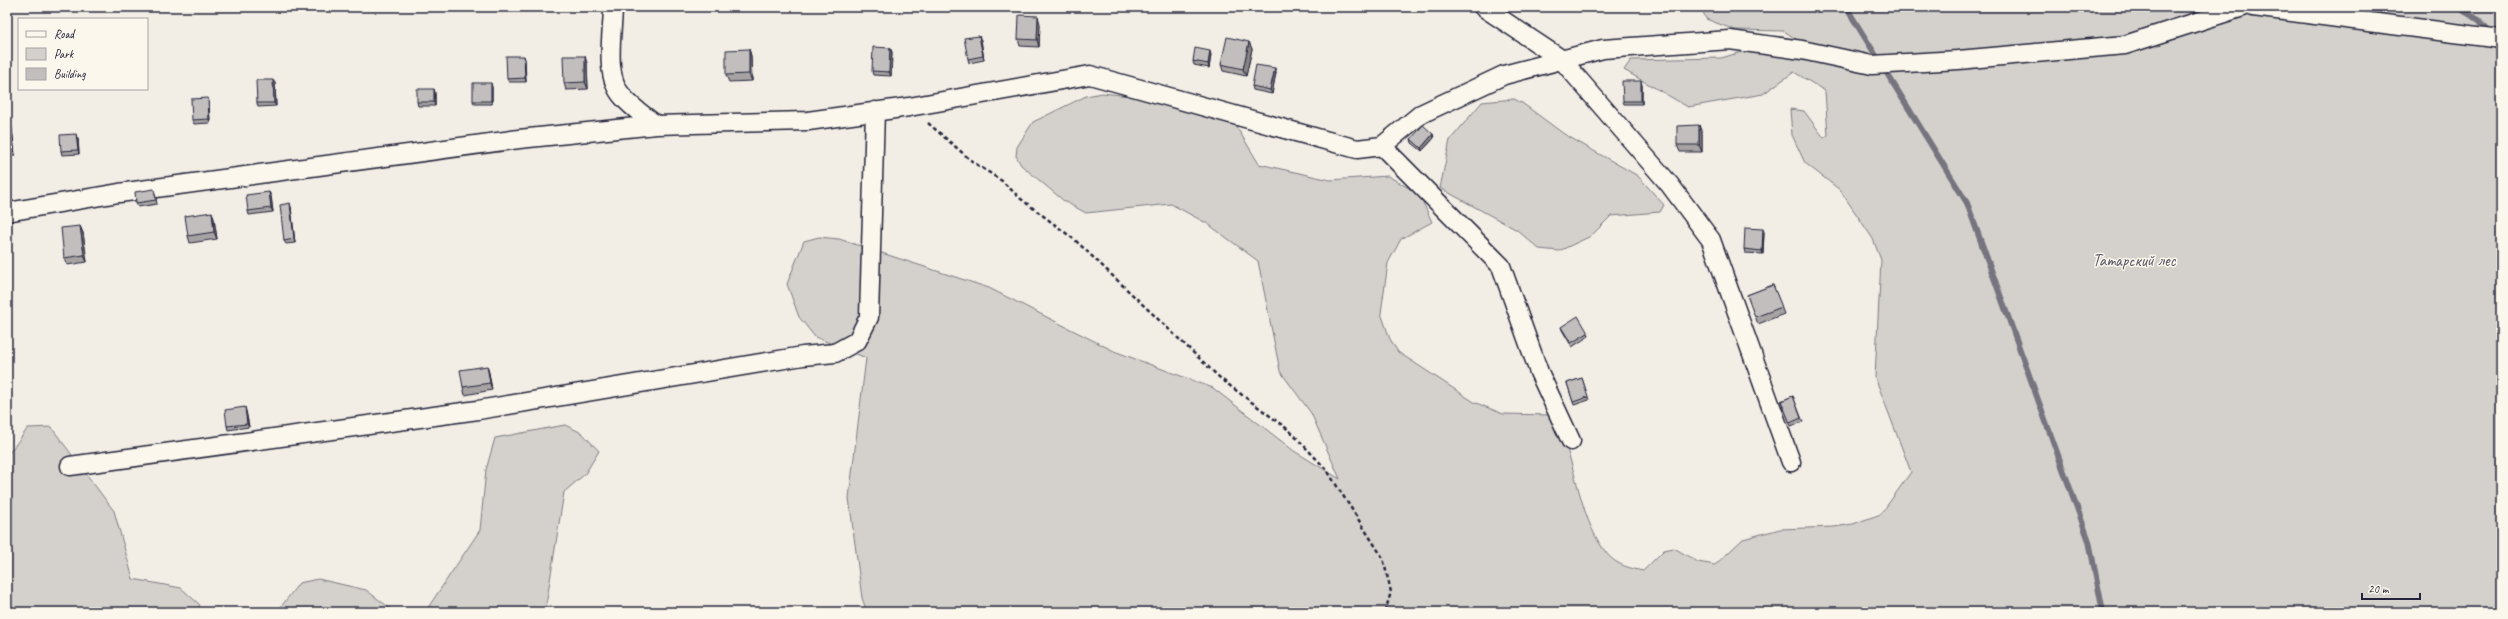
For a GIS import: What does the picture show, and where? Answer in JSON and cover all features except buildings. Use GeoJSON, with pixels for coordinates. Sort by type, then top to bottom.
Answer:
{"type":"FeatureCollection","features":[{"type":"Feature","properties":{"kind":"street"},"geometry":{"type":"LineString","coordinates":[[613,7],[612,63],[614,82],[622,97],[656,126]]}},
{"type":"Feature","properties":{"kind":"street"},"geometry":{"type":"LineString","coordinates":[[1483,7],[1561,59],[1670,185],[1711,240],[1791,462]]}},
{"type":"Feature","properties":{"kind":"street"},"geometry":{"type":"LineString","coordinates":[[7,212],[119,193],[519,139],[656,126],[808,122],[875,110],[909,107],[1090,75],[1357,150],[1382,146],[1421,114],[1504,75],[1603,49],[1730,40],[1802,50],[1872,65],[1958,60],[2125,44],[2243,7]]}},
{"type":"Feature","properties":{"kind":"street"},"geometry":{"type":"LineString","coordinates":[[2253,7],[2501,39]]}},
{"type":"Feature","properties":{"kind":"street"},"geometry":{"type":"LineString","coordinates":[[70,466],[478,410],[803,356],[835,354],[857,341],[869,317],[875,110]]}},
{"type":"Feature","properties":{"kind":"street"},"geometry":{"type":"LineString","coordinates":[[1382,146],[1500,266],[1539,372],[1571,441]]}},
{"type":"Feature","properties":{"kind":"path"},"geometry":{"type":"LineString","coordinates":[[909,107],[973,162],[1002,181],[1021,199],[1075,240],[1221,379],[1290,431],[1326,469],[1383,558],[1391,592],[1385,612]]}},
{"type":"Feature","properties":{"kind":"green space","name":"Татарский лес"},"geometry":{"type":"Polygon","coordinates":[[[1701,7],[2501,7],[2501,612],[867,612],[862,598],[849,498],[866,358],[815,337],[799,317],[787,284],[804,241],[819,237],[839,239],[989,288],[1114,351],[1213,388],[1294,451],[1340,479],[1311,413],[1280,371],[1258,261],[1208,224],[1171,204],[1086,213],[1064,201],[1021,165],[1016,156],[1017,147],[1033,122],[1086,96],[1102,93],[1224,106],[1259,164],[1330,180],[1388,176],[1419,194],[1432,222],[1401,239],[1388,263],[1381,313],[1390,339],[1398,352],[1474,402],[1503,414],[1550,415],[1561,433],[1592,528],[1608,555],[1620,564],[1629,568],[1643,571],[1664,550],[1674,548],[1698,562],[1715,565],[1743,539],[1780,529],[1834,527],[1853,524],[1881,514],[1911,472],[1875,377],[1881,260],[1873,239],[1840,190],[1805,163],[1792,135],[1790,109],[1804,111],[1824,138],[1828,135],[1825,91],[1794,72],[1763,94],[1688,107],[1624,70],[1631,60],[1721,58],[1763,46],[1819,55],[1784,31],[1735,30],[1706,19],[1701,7]]]}},
{"type":"Feature","properties":{"kind":"green space"},"geometry":{"type":"Polygon","coordinates":[[[1514,99],[1522,103],[1564,134],[1638,176],[1664,205],[1660,212],[1611,216],[1591,236],[1559,251],[1539,249],[1517,230],[1440,188],[1450,140],[1482,102],[1514,99]]]}},
{"type":"Feature","properties":{"kind":"green space"},"geometry":{"type":"Polygon","coordinates":[[[565,425],[582,433],[599,451],[585,474],[564,492],[545,612],[425,612],[480,530],[486,470],[495,438],[565,425]]]}},
{"type":"Feature","properties":{"kind":"green space"},"geometry":{"type":"Polygon","coordinates":[[[51,427],[114,511],[133,579],[181,588],[200,605],[195,612],[7,612],[7,456],[28,428],[51,427]]]}},
{"type":"Feature","properties":{"kind":"green space"},"geometry":{"type":"Polygon","coordinates":[[[318,579],[366,590],[395,612],[277,612],[299,583],[318,579]]]}},
{"type":"Feature","properties":{"kind":"waterway"},"geometry":{"type":"LineString","coordinates":[[1846,7],[1967,203],[2089,541],[2103,612]]}},
{"type":"Feature","properties":{"kind":"waterway"},"geometry":{"type":"LineString","coordinates":[[2457,7],[2479,20],[2492,34]]}}]}
